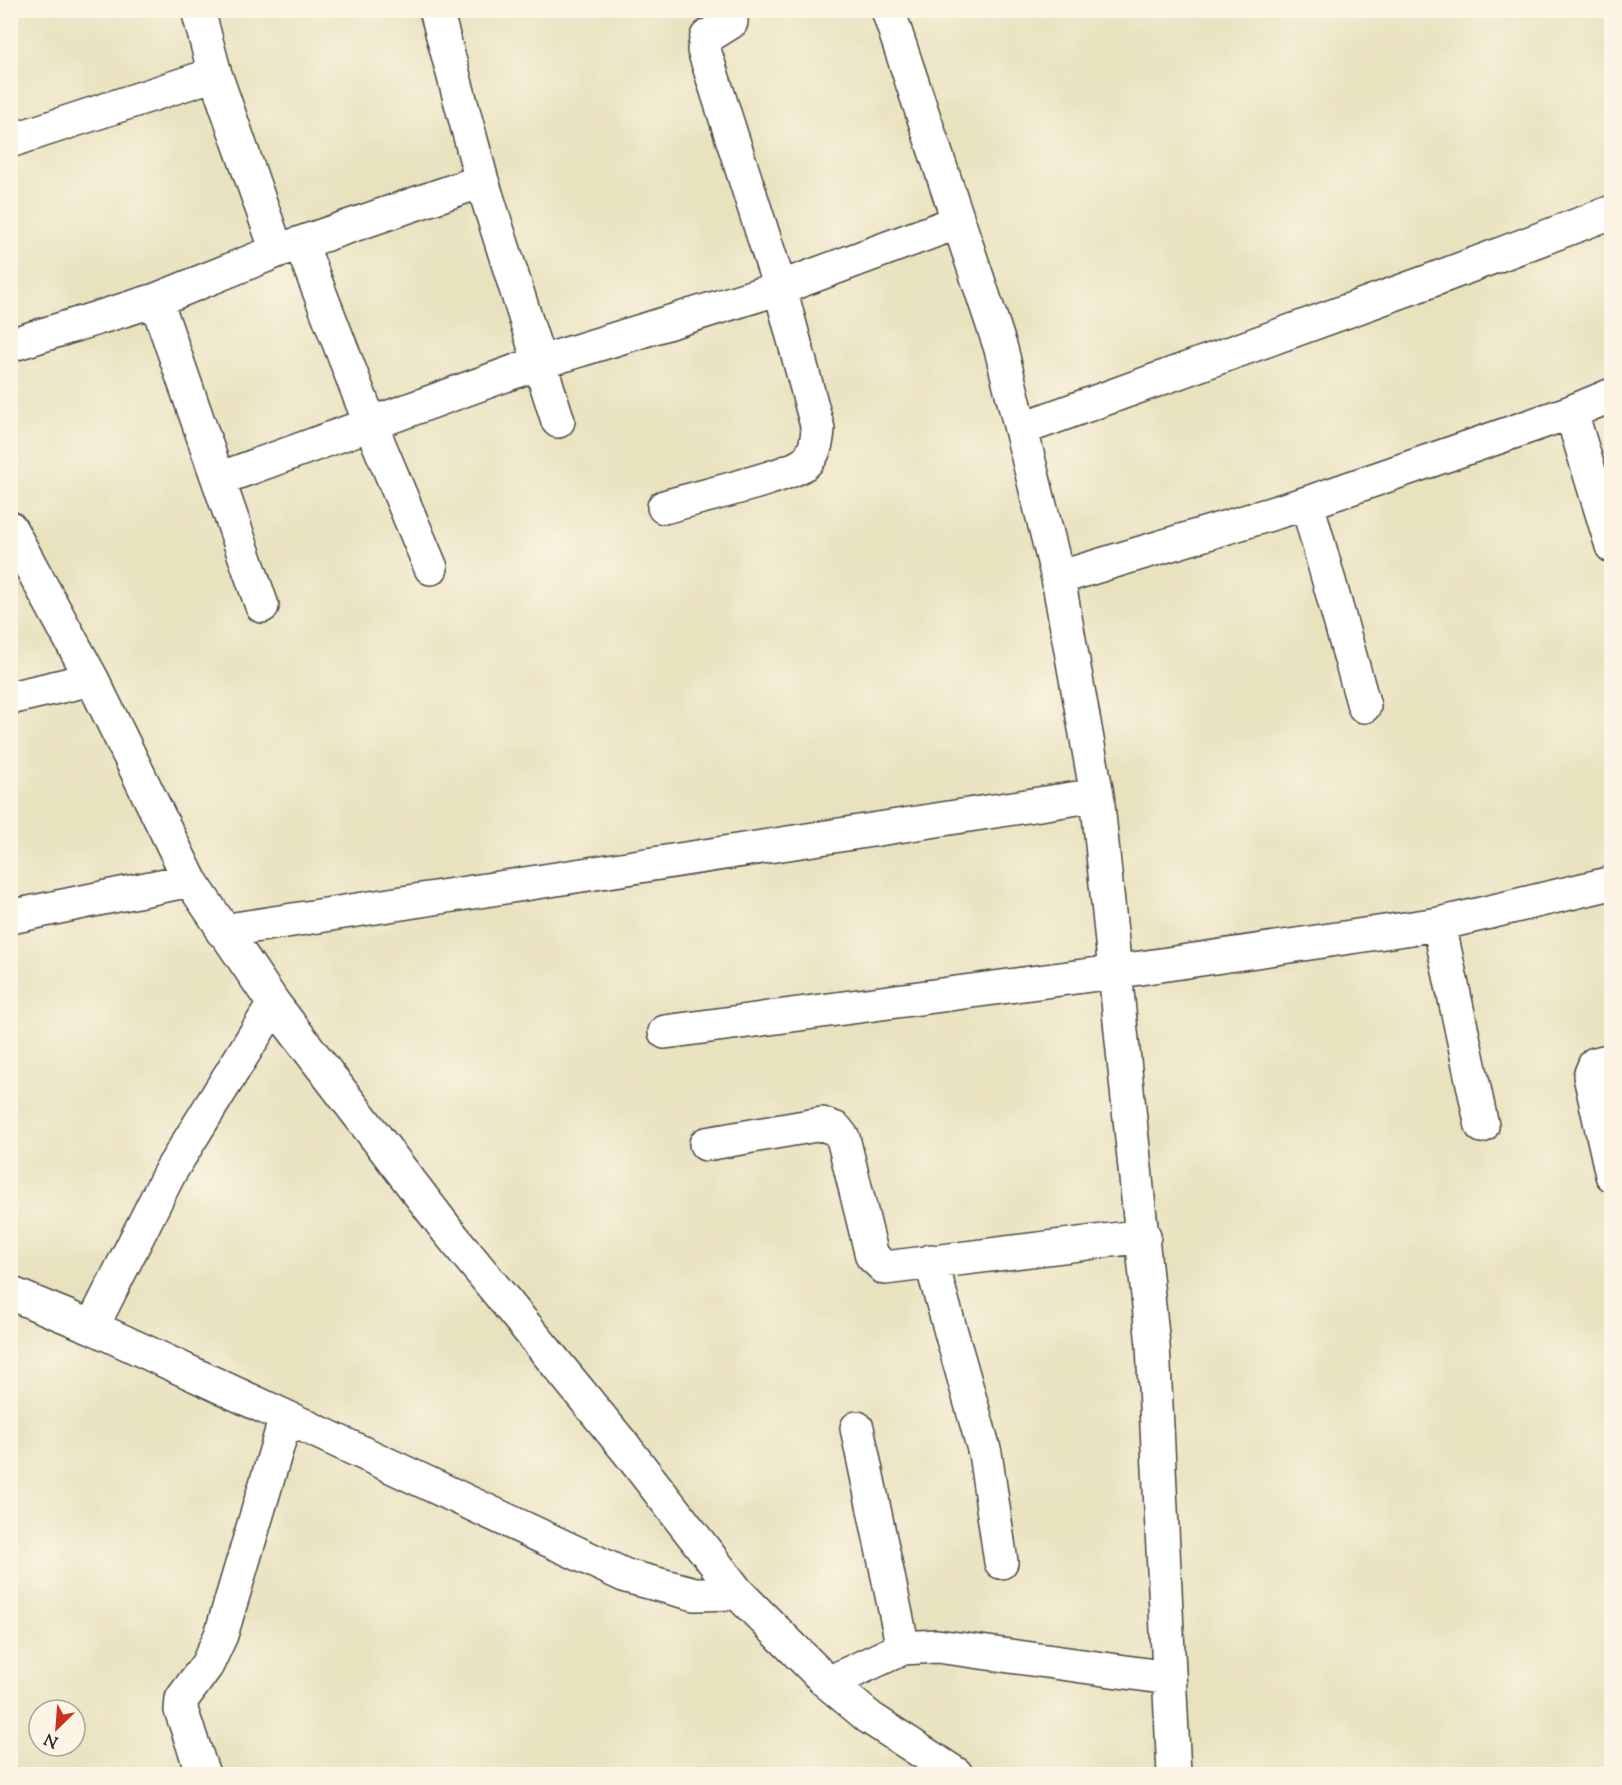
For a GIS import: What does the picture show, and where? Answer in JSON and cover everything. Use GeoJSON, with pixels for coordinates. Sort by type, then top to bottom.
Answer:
{"type":"FeatureCollection","features":[{"type":"Feature","properties":{"kind":"street"},"geometry":{"type":"LineString","coordinates":[[198,10],[215,74],[289,248],[370,423],[431,567]]}},
{"type":"Feature","properties":{"kind":"street"},"geometry":{"type":"LineString","coordinates":[[436,10],[482,181],[558,421]]}},
{"type":"Feature","properties":{"kind":"street"},"geometry":{"type":"LineString","coordinates":[[664,507],[791,470],[810,458],[817,443],[818,429],[780,288],[704,50],[707,37],[731,22],[731,10]]}},
{"type":"Feature","properties":{"kind":"street"},"geometry":{"type":"LineString","coordinates":[[888,10],[1001,348],[1058,578],[1096,795],[1113,972],[1144,1236],[1153,1345],[1174,1774]]}},
{"type":"Feature","properties":{"kind":"street"},"geometry":{"type":"LineString","coordinates":[[10,141],[215,74]]}},
{"type":"Feature","properties":{"kind":"street"},"geometry":{"type":"LineString","coordinates":[[10,345],[156,300],[289,248],[482,181]]}},
{"type":"Feature","properties":{"kind":"street"},"geometry":{"type":"LineString","coordinates":[[1021,429],[1427,282],[1611,212]]}},
{"type":"Feature","properties":{"kind":"street"},"geometry":{"type":"LineString","coordinates":[[219,479],[541,362],[780,288],[958,222]]}},
{"type":"Feature","properties":{"kind":"street"},"geometry":{"type":"LineString","coordinates":[[156,300],[262,606]]}},
{"type":"Feature","properties":{"kind":"street"},"geometry":{"type":"LineString","coordinates":[[1058,578],[1307,503],[1571,412],[1611,395]]}},
{"type":"Feature","properties":{"kind":"street"},"geometry":{"type":"LineString","coordinates":[[1571,412],[1611,546]]}},
{"type":"Feature","properties":{"kind":"street"},"geometry":{"type":"LineString","coordinates":[[1307,503],[1364,706]]}},
{"type":"Feature","properties":{"kind":"street"},"geometry":{"type":"LineString","coordinates":[[10,528],[92,680],[190,880],[222,931],[274,1004],[447,1230],[627,1450],[738,1593],[828,1683],[870,1718],[956,1774]]}},
{"type":"Feature","properties":{"kind":"street"},"geometry":{"type":"LineString","coordinates":[[10,698],[92,680]]}},
{"type":"Feature","properties":{"kind":"street"},"geometry":{"type":"LineString","coordinates":[[222,931],[1096,795]]}},
{"type":"Feature","properties":{"kind":"street"},"geometry":{"type":"LineString","coordinates":[[10,917],[190,880]]}},
{"type":"Feature","properties":{"kind":"street"},"geometry":{"type":"LineString","coordinates":[[665,1032],[1113,972],[1439,924],[1611,883]]}},
{"type":"Feature","properties":{"kind":"street"},"geometry":{"type":"LineString","coordinates":[[1439,924],[1482,1126]]}},
{"type":"Feature","properties":{"kind":"street"},"geometry":{"type":"LineString","coordinates":[[92,1328],[170,1172],[274,1004]]}},
{"type":"Feature","properties":{"kind":"street"},"geometry":{"type":"LineString","coordinates":[[1611,1060],[1596,1064],[1590,1076],[1611,1175]]}},
{"type":"Feature","properties":{"kind":"street"},"geometry":{"type":"LineString","coordinates":[[706,1144],[822,1124],[836,1130],[843,1138],[872,1256],[885,1268],[1144,1236]]}},
{"type":"Feature","properties":{"kind":"street"},"geometry":{"type":"LineString","coordinates":[[931,1261],[985,1453],[1000,1562]]}},
{"type":"Feature","properties":{"kind":"street"},"geometry":{"type":"LineString","coordinates":[[10,1293],[286,1417],[626,1576],[696,1594],[738,1593]]}},
{"type":"Feature","properties":{"kind":"street"},"geometry":{"type":"LineString","coordinates":[[203,1774],[181,1710],[182,1699],[207,1665],[221,1635],[286,1417]]}},
{"type":"Feature","properties":{"kind":"street"},"geometry":{"type":"LineString","coordinates":[[857,1428],[903,1648]]}},
{"type":"Feature","properties":{"kind":"street"},"geometry":{"type":"LineString","coordinates":[[828,1683],[903,1648],[937,1646],[1169,1678]]}}]}
